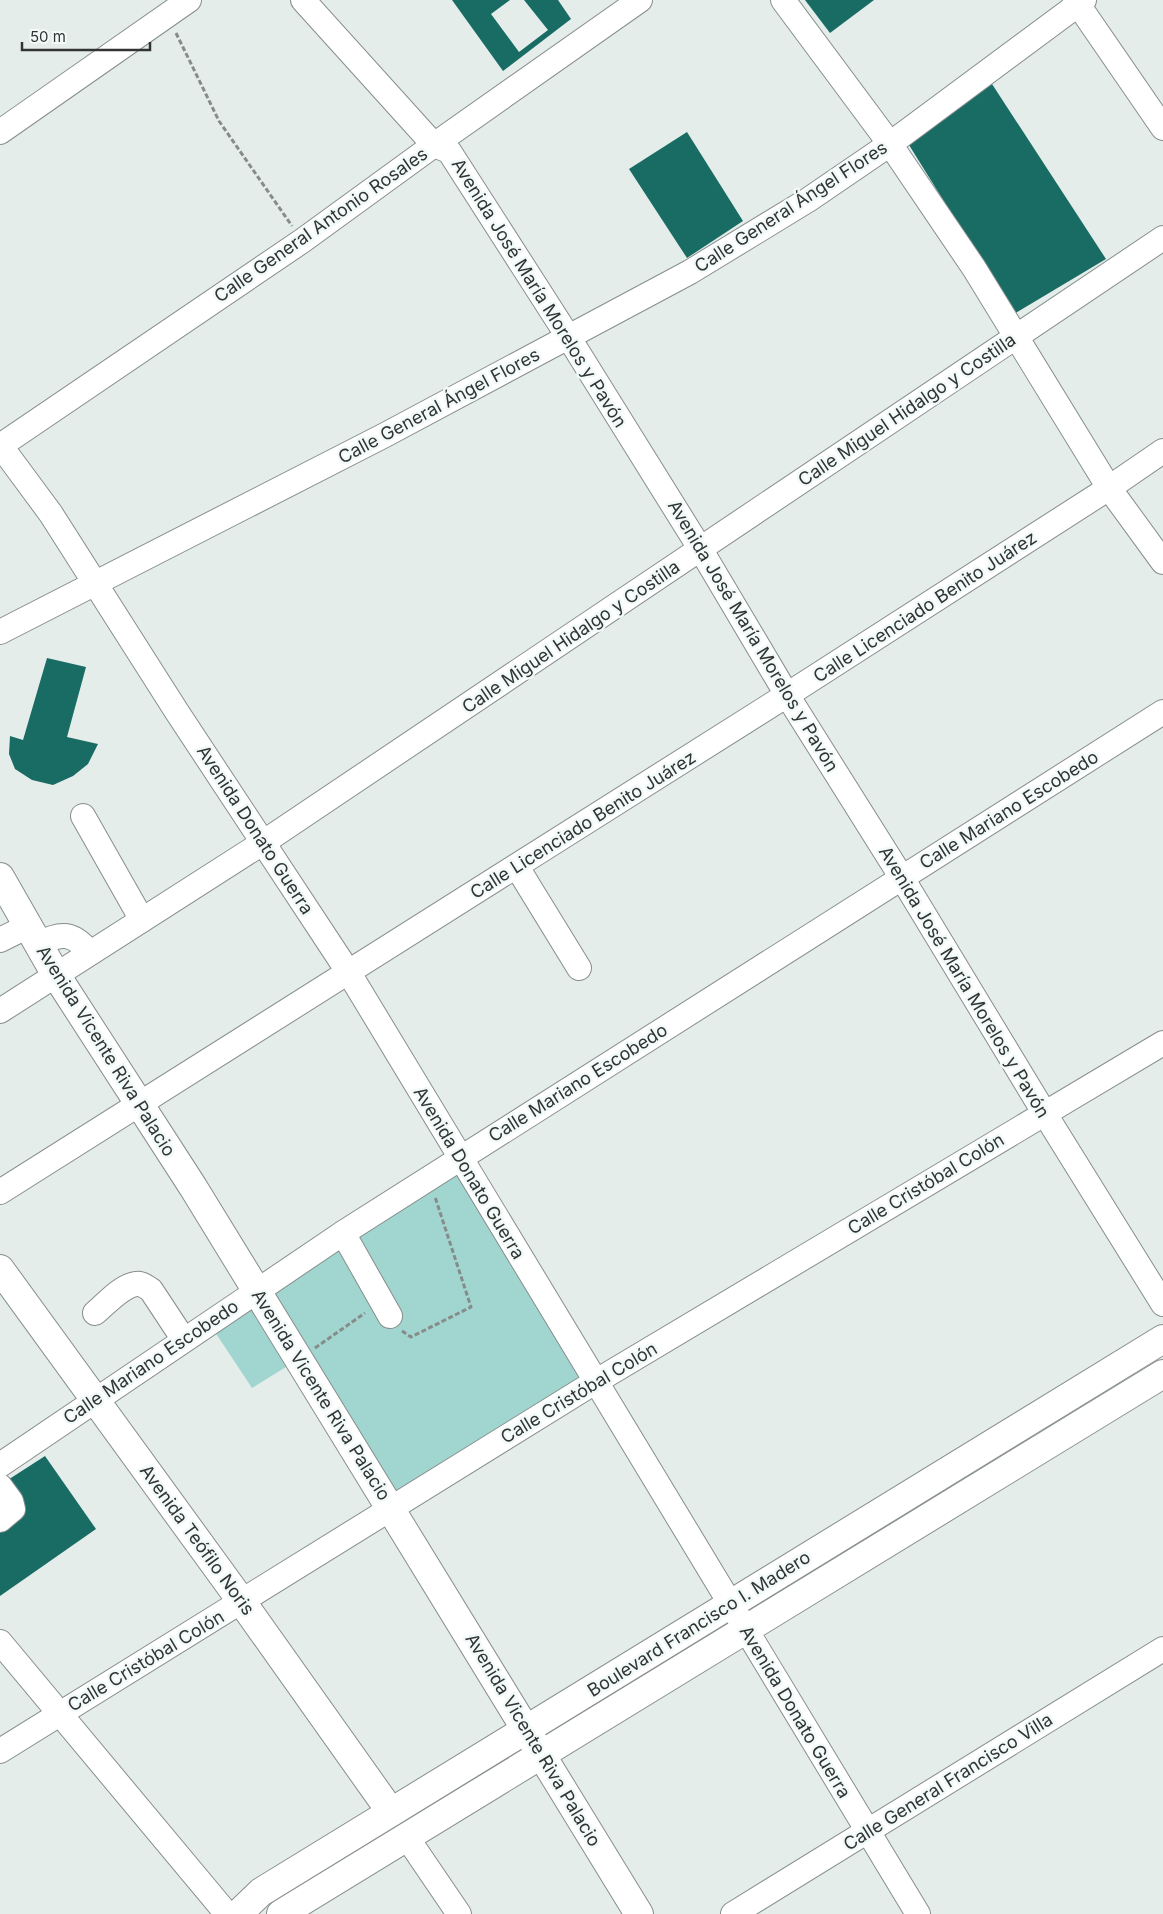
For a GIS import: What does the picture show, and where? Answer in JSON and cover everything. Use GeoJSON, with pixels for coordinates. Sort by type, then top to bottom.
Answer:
{"type":"FeatureCollection","features":[{"type":"Feature","properties":{"kind":"main road","name":"Avenida Vicente Riva Palacio"},"geometry":{"type":"LineString","coordinates":[[0,877],[56,974],[193,1187],[639,1914]]}},
{"type":"Feature","properties":{"kind":"main road","name":"Avenida Teófilo Noris"},"geometry":{"type":"LineString","coordinates":[[0,1269],[96,1399],[391,1812]]}},
{"type":"Feature","properties":{"kind":"main road","name":"Boulevard Francisco I. Madero"},"geometry":{"type":"LineString","coordinates":[[238,1914],[261,1892],[1163,1339]]}},
{"type":"Feature","properties":{"kind":"main road","name":"Boulevard Francisco I. Madero"},"geometry":{"type":"LineString","coordinates":[[281,1914],[1163,1374]]}},
{"type":"Feature","properties":{"kind":"street"},"geometry":{"type":"LineString","coordinates":[[0,132],[189,0]]}},
{"type":"Feature","properties":{"kind":"street","name":"Avenida José María Morelos y Pavón"},"geometry":{"type":"LineString","coordinates":[[303,0],[434,145],[449,151],[569,338],[701,550],[787,695],[902,878],[1044,1114],[1163,1304]]}},
{"type":"Feature","properties":{"kind":"street","name":"Calle General Antonio Rosales"},"geometry":{"type":"LineString","coordinates":[[0,445],[302,241],[434,145],[640,0]]}},
{"type":"Feature","properties":{"kind":"street"},"geometry":{"type":"LineString","coordinates":[[783,0],[890,144],[974,268],[1017,335],[1109,488],[1163,562]]}},
{"type":"Feature","properties":{"kind":"street"},"geometry":{"type":"LineString","coordinates":[[1079,1],[1163,128]]}},
{"type":"Feature","properties":{"kind":"street","name":"Calle General Ángel Flores"},"geometry":{"type":"LineString","coordinates":[[0,632],[385,435],[690,272],[808,200],[890,144],[1079,1]]}},
{"type":"Feature","properties":{"kind":"street","name":"Calle Miguel Hidalgo y Costilla"},"geometry":{"type":"LineString","coordinates":[[0,1011],[264,842],[1163,238]]}},
{"type":"Feature","properties":{"kind":"street","name":"Avenida Donato Guerra"},"geometry":{"type":"LineString","coordinates":[[0,445],[51,514],[177,712],[349,974],[918,1914]]}},
{"type":"Feature","properties":{"kind":"street","name":"Calle Licenciado Benito Juárez"},"geometry":{"type":"LineString","coordinates":[[0,1192],[138,1104],[349,974],[787,695],[1109,488],[1163,451]]}},
{"type":"Feature","properties":{"kind":"street","name":"Calle Mariano Escobedo"},"geometry":{"type":"LineString","coordinates":[[0,1465],[343,1233],[1163,712]]}},
{"type":"Feature","properties":{"kind":"street"},"geometry":{"type":"LineString","coordinates":[[83,816],[142,920]]}},
{"type":"Feature","properties":{"kind":"street"},"geometry":{"type":"LineString","coordinates":[[517,867],[579,968]]}},
{"type":"Feature","properties":{"kind":"street"},"geometry":{"type":"LineString","coordinates":[[0,940],[33,935],[70,936],[78,940],[90,953]]}},
{"type":"Feature","properties":{"kind":"street","name":"Calle Cristóbal Colón"},"geometry":{"type":"LineString","coordinates":[[0,1751],[595,1382],[1163,1043]]}},
{"type":"Feature","properties":{"kind":"street"},"geometry":{"type":"LineString","coordinates":[[343,1233],[385,1316]]}},
{"type":"Feature","properties":{"kind":"street"},"geometry":{"type":"LineString","coordinates":[[95,1313],[125,1289],[136,1284],[143,1285],[151,1290],[184,1340]]}},
{"type":"Feature","properties":{"kind":"street"},"geometry":{"type":"LineString","coordinates":[[0,1486],[11,1501],[13,1509],[0,1520]]}},
{"type":"Feature","properties":{"kind":"street"},"geometry":{"type":"LineString","coordinates":[[0,1642],[227,1914]]}},
{"type":"Feature","properties":{"kind":"street","name":"Calle General Francisco Villa"},"geometry":{"type":"LineString","coordinates":[[733,1914],[1163,1649]]}},
{"type":"Feature","properties":{"kind":"street"},"geometry":{"type":"LineString","coordinates":[[406,1836],[459,1914]]}},
{"type":"Feature","properties":{"kind":"path"},"geometry":{"type":"LineString","coordinates":[[168,15],[219,121],[302,241]]}},
{"type":"Feature","properties":{"kind":"path"},"geometry":{"type":"LineString","coordinates":[[311,1341],[315,1348],[385,1316],[411,1337],[471,1307],[428,1178]]}},
{"type":"Feature","properties":{"kind":"shaded area"},"geometry":{"type":"Polygon","coordinates":[[[457,1170],[582,1378],[395,1492],[264,1295],[457,1170]]]}},
{"type":"Feature","properties":{"kind":"shaded area"},"geometry":{"type":"Polygon","coordinates":[[[249,1305],[294,1362],[252,1388],[213,1329],[249,1305]]]}},
{"type":"Feature","properties":{"kind":"building"},"geometry":{"type":"Polygon","coordinates":[[[452,0],[510,0],[491,14],[519,52],[548,30],[524,0],[558,0],[571,19],[503,71],[452,0]]]}},
{"type":"Feature","properties":{"kind":"building"},"geometry":{"type":"Polygon","coordinates":[[[805,0],[874,0],[830,33],[805,0]]]}},
{"type":"Feature","properties":{"kind":"building"},"geometry":{"type":"Polygon","coordinates":[[[992,84],[1106,259],[1014,314],[909,145],[992,84]]]}},
{"type":"Feature","properties":{"kind":"building"},"geometry":{"type":"Polygon","coordinates":[[[687,132],[743,221],[687,258],[629,169],[687,132]]]}},
{"type":"Feature","properties":{"kind":"building"},"geometry":{"type":"Polygon","coordinates":[[[47,658],[86,667],[67,737],[98,744],[88,764],[73,776],[53,785],[32,780],[15,769],[9,754],[10,736],[23,740],[47,658]]]}},
{"type":"Feature","properties":{"kind":"building"},"geometry":{"type":"Polygon","coordinates":[[[45,1456],[96,1529],[0,1596],[0,1485],[45,1456]]]}}]}
